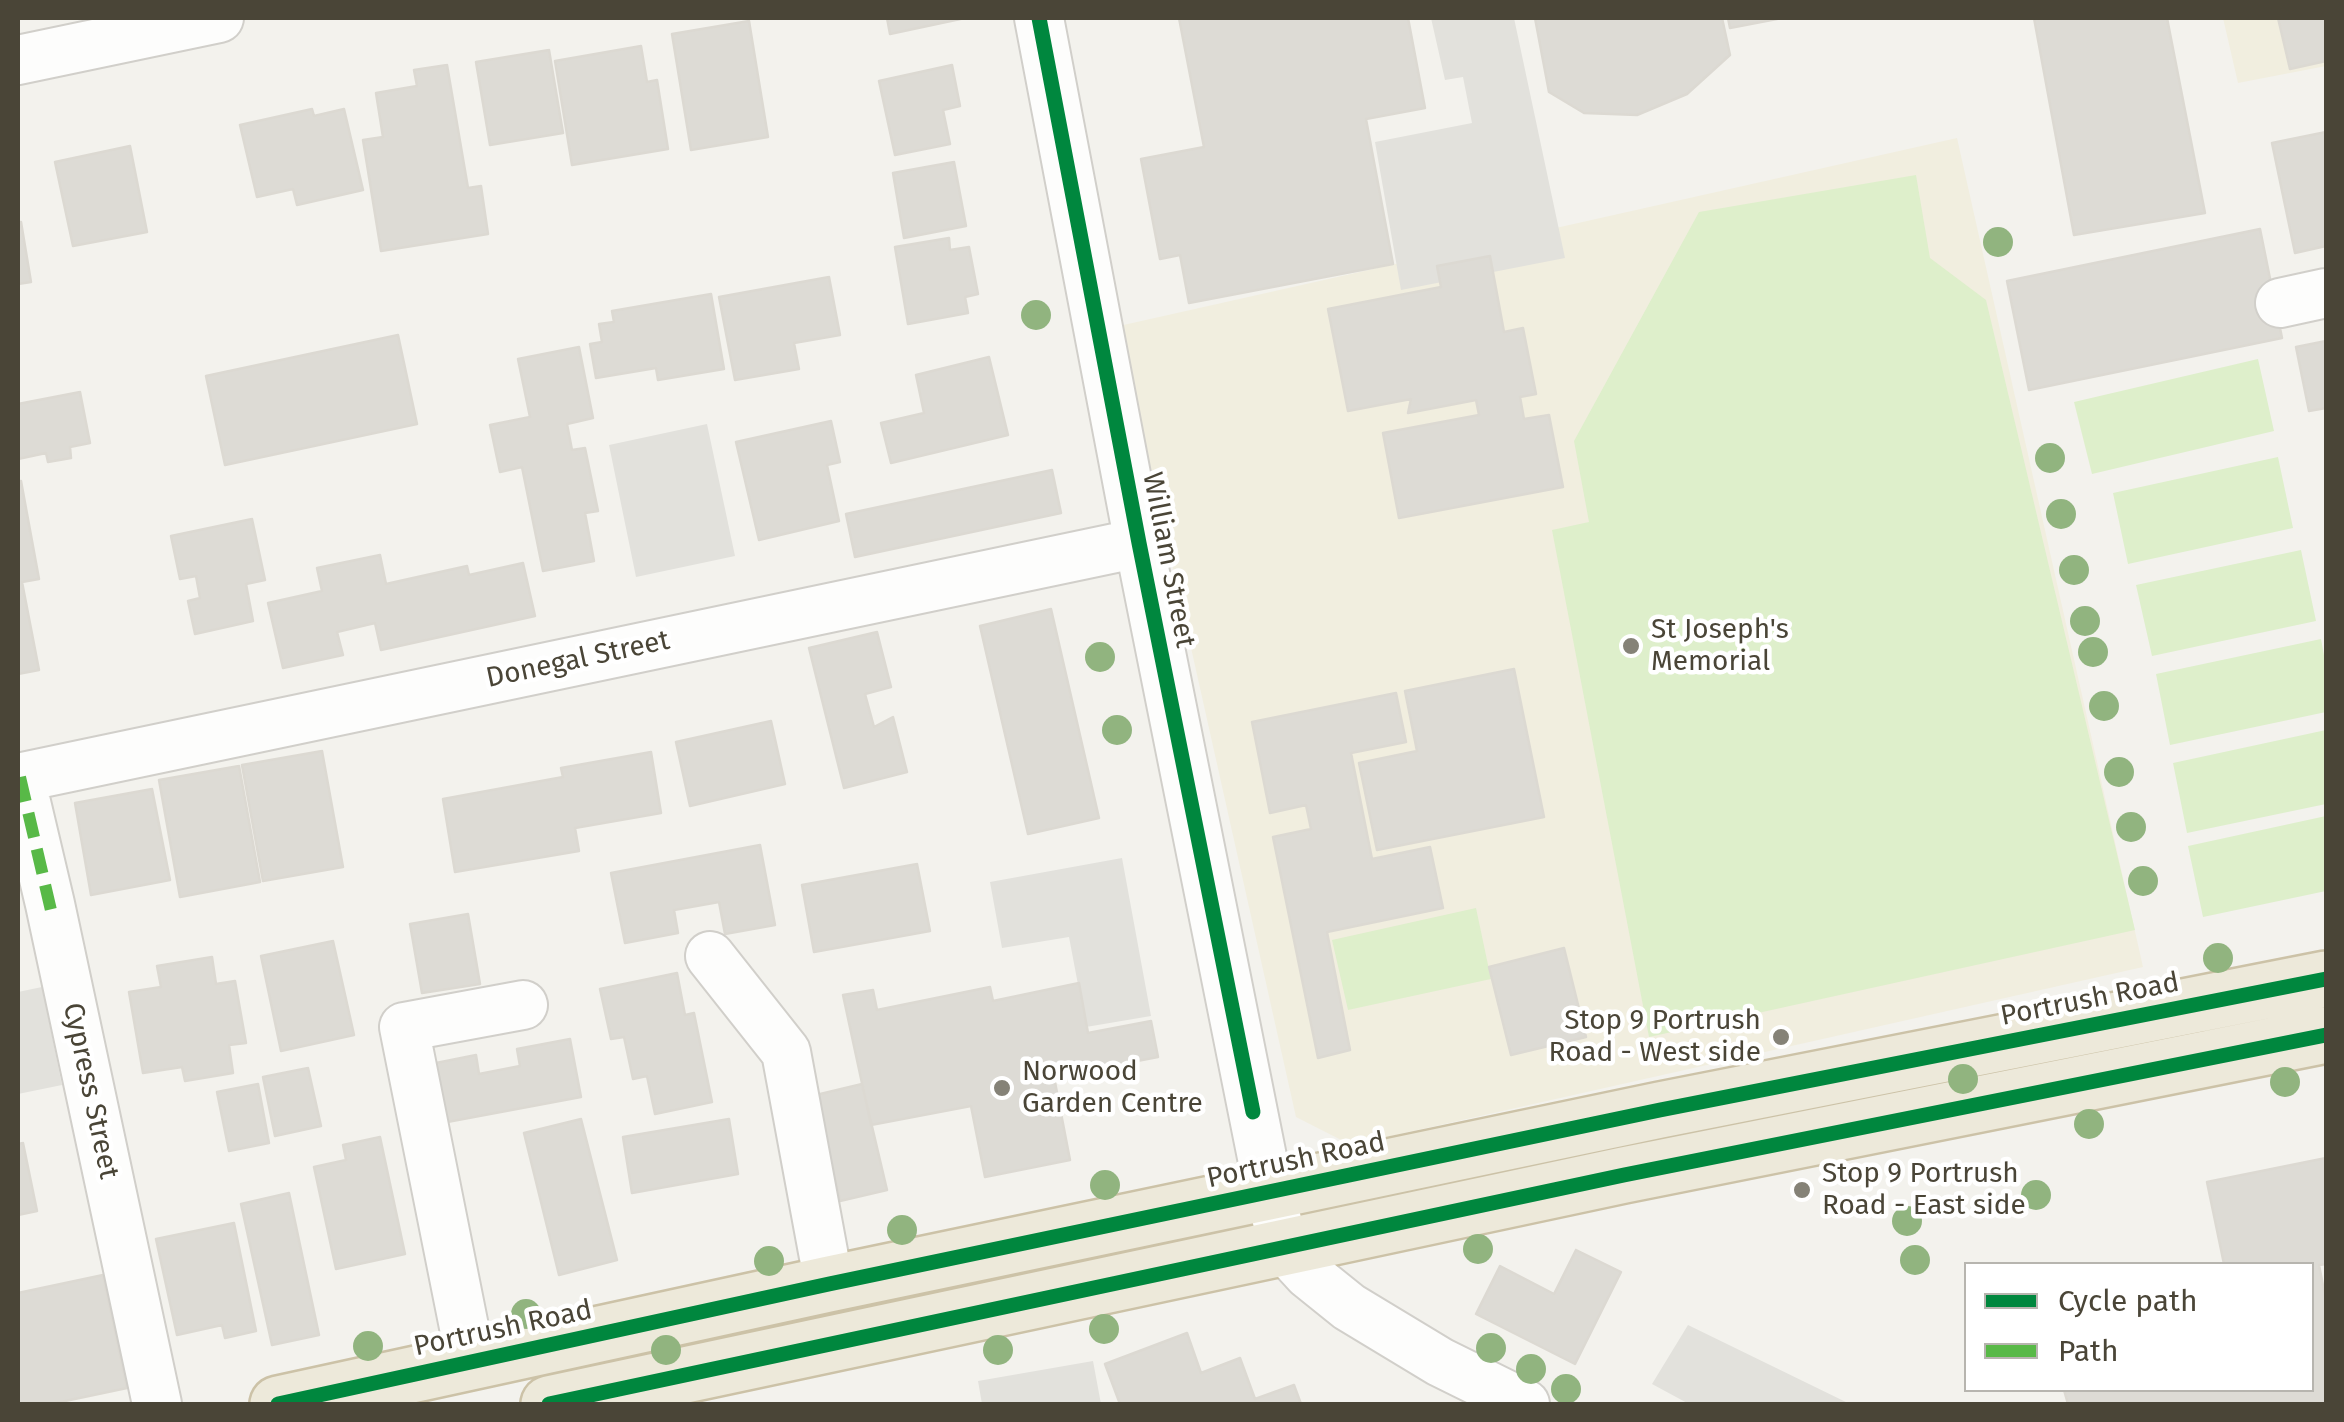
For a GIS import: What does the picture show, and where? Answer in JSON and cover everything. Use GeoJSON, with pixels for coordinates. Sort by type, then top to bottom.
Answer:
{"type":"FeatureCollection","features":[{"type":"Feature","properties":{"kind":"highway","name":"Portrush Road"},"geometry":{"type":"LineString","coordinates":[[278,1404],[1660,1110],[2326,979]]}},
{"type":"Feature","properties":{"kind":"highway"},"geometry":{"type":"LineString","coordinates":[[549,1404],[1624,1175],[2326,1036]]}},
{"type":"Feature","properties":{"kind":"street"},"geometry":{"type":"LineString","coordinates":[[18,60],[219,18]]}},
{"type":"Feature","properties":{"kind":"street","name":"William Street"},"geometry":{"type":"LineString","coordinates":[[1039,18],[1139,543],[1269,1192],[1285,1249]]}},
{"type":"Feature","properties":{"kind":"street"},"geometry":{"type":"LineString","coordinates":[[2280,303],[2326,293]]}},
{"type":"Feature","properties":{"kind":"street","name":"Donegal Street"},"geometry":{"type":"LineString","coordinates":[[19,777],[1139,543]]}},
{"type":"Feature","properties":{"kind":"street","name":"Cypress Street"},"geometry":{"type":"LineString","coordinates":[[19,777],[158,1404]]}},
{"type":"Feature","properties":{"kind":"street"},"geometry":{"type":"LineString","coordinates":[[710,956],[786,1052],[829,1284]]}},
{"type":"Feature","properties":{"kind":"street"},"geometry":{"type":"LineString","coordinates":[[471,1362],[404,1028],[523,1005]]}},
{"type":"Feature","properties":{"kind":"street"},"geometry":{"type":"LineString","coordinates":[[1285,1249],[1308,1274],[1349,1307],[1440,1362],[1524,1404]]}},
{"type":"Feature","properties":{"kind":"shaded area"},"geometry":{"type":"Polygon","coordinates":[[[1431,18],[1514,18],[1565,258],[1401,290],[1375,142],[1472,123],[1463,77],[1445,80],[1431,18]]]}},
{"type":"Feature","properties":{"kind":"shaded area"},"geometry":{"type":"Polygon","coordinates":[[[2223,18],[2326,18],[2326,66],[2238,83],[2223,18]]]}},
{"type":"Feature","properties":{"kind":"shaded area","name":"St Joseph's Memorial"},"geometry":{"type":"Polygon","coordinates":[[[1957,138],[2143,967],[1351,1145],[1296,1117],[1119,326],[1957,138]]]}},
{"type":"Feature","properties":{"kind":"shaded area"},"geometry":{"type":"Polygon","coordinates":[[[707,424],[735,556],[636,577],[609,445],[707,424]]]}},
{"type":"Feature","properties":{"kind":"shaded area"},"geometry":{"type":"Polygon","coordinates":[[[1122,858],[1151,1016],[1086,1027],[1069,937],[1002,948],[990,882],[1122,858]]]}},
{"type":"Feature","properties":{"kind":"shaded area"},"geometry":{"type":"Polygon","coordinates":[[[42,987],[62,1085],[18,1094],[18,992],[42,987]]]}},
{"type":"Feature","properties":{"kind":"shaded area"},"geometry":{"type":"Polygon","coordinates":[[[1688,1325],[1850,1404],[1689,1404],[1652,1384],[1688,1325]]]}},
{"type":"Feature","properties":{"kind":"shaded area"},"geometry":{"type":"Polygon","coordinates":[[[1093,1361],[1101,1404],[982,1404],[978,1381],[1093,1361]]]}},
{"type":"Feature","properties":{"kind":"green space"},"geometry":{"type":"Polygon","coordinates":[[[1916,175],[1930,258],[1986,300],[2135,930],[1649,1037],[1552,530],[1589,522],[1574,441],[1699,212],[1916,175]]]}},
{"type":"Feature","properties":{"kind":"green space"},"geometry":{"type":"Polygon","coordinates":[[[2258,359],[2274,431],[2092,474],[2074,402],[2258,359]]]}},
{"type":"Feature","properties":{"kind":"green space"},"geometry":{"type":"Polygon","coordinates":[[[2278,457],[2293,528],[2128,564],[2113,493],[2278,457]]]}},
{"type":"Feature","properties":{"kind":"green space"},"geometry":{"type":"Polygon","coordinates":[[[2301,550],[2316,621],[2152,656],[2136,585],[2301,550]]]}},
{"type":"Feature","properties":{"kind":"green space"},"geometry":{"type":"Polygon","coordinates":[[[2321,639],[2326,666],[2326,712],[2170,745],[2156,674],[2321,639]]]}},
{"type":"Feature","properties":{"kind":"green space"},"geometry":{"type":"Polygon","coordinates":[[[2326,730],[2326,804],[2187,833],[2173,763],[2326,730]]]}},
{"type":"Feature","properties":{"kind":"green space"},"geometry":{"type":"Polygon","coordinates":[[[2326,816],[2326,891],[2203,917],[2188,846],[2326,816]]]}},
{"type":"Feature","properties":{"kind":"green space"},"geometry":{"type":"Polygon","coordinates":[[[1476,908],[1491,979],[1348,1010],[1332,940],[1476,908]]]}},
{"type":"Feature","properties":{"kind":"building"},"geometry":{"type":"Polygon","coordinates":[[[887,18],[965,18],[890,34],[887,18]]]}},
{"type":"Feature","properties":{"kind":"building"},"geometry":{"type":"Polygon","coordinates":[[[1179,18],[1408,18],[1425,108],[1366,119],[1393,264],[1189,303],[1180,255],[1160,259],[1141,159],[1204,147],[1179,18]]]}},
{"type":"Feature","properties":{"kind":"building"},"geometry":{"type":"Polygon","coordinates":[[[1535,18],[1722,18],[1730,55],[1687,94],[1637,115],[1584,113],[1549,92],[1535,18]]]}},
{"type":"Feature","properties":{"kind":"building"},"geometry":{"type":"Polygon","coordinates":[[[1728,18],[1782,18],[1730,28],[1728,18]]]}},
{"type":"Feature","properties":{"kind":"building"},"geometry":{"type":"Polygon","coordinates":[[[2034,18],[2167,18],[2205,213],[2074,235],[2034,18]]]}},
{"type":"Feature","properties":{"kind":"building"},"geometry":{"type":"Polygon","coordinates":[[[2278,18],[2326,18],[2326,61],[2290,69],[2278,18]]]}},
{"type":"Feature","properties":{"kind":"building"},"geometry":{"type":"Polygon","coordinates":[[[749,21],[768,137],[691,150],[672,34],[749,21]]]}},
{"type":"Feature","properties":{"kind":"building"},"geometry":{"type":"Polygon","coordinates":[[[641,46],[647,82],[657,80],[668,149],[572,165],[555,61],[641,46]]]}},
{"type":"Feature","properties":{"kind":"building"},"geometry":{"type":"Polygon","coordinates":[[[549,50],[563,133],[490,145],[476,62],[549,50]]]}},
{"type":"Feature","properties":{"kind":"building"},"geometry":{"type":"Polygon","coordinates":[[[447,65],[468,188],[481,186],[488,234],[381,251],[363,140],[383,137],[376,93],[417,86],[414,70],[447,65]]]}},
{"type":"Feature","properties":{"kind":"building"},"geometry":{"type":"Polygon","coordinates":[[[952,65],[960,106],[943,110],[950,144],[895,155],[879,81],[952,65]]]}},
{"type":"Feature","properties":{"kind":"building"},"geometry":{"type":"Polygon","coordinates":[[[312,109],[314,116],[344,109],[363,190],[297,205],[293,189],[257,197],[240,125],[312,109]]]}},
{"type":"Feature","properties":{"kind":"building"},"geometry":{"type":"Polygon","coordinates":[[[2326,132],[2326,246],[2295,253],[2272,143],[2326,132]]]}},
{"type":"Feature","properties":{"kind":"building"},"geometry":{"type":"Polygon","coordinates":[[[130,146],[147,232],[73,246],[55,162],[130,146]]]}},
{"type":"Feature","properties":{"kind":"building"},"geometry":{"type":"Polygon","coordinates":[[[954,162],[966,226],[904,238],[893,173],[954,162]]]}},
{"type":"Feature","properties":{"kind":"building"},"geometry":{"type":"Polygon","coordinates":[[[21,222],[31,282],[18,284],[18,223],[21,222]]]}},
{"type":"Feature","properties":{"kind":"building"},"geometry":{"type":"Polygon","coordinates":[[[2260,229],[2282,338],[2029,390],[2007,281],[2260,229]]]}},
{"type":"Feature","properties":{"kind":"building"},"geometry":{"type":"Polygon","coordinates":[[[949,238],[950,250],[969,247],[978,294],[965,297],[968,313],[908,324],[895,247],[949,238]]]}},
{"type":"Feature","properties":{"kind":"building"},"geometry":{"type":"Polygon","coordinates":[[[1490,256],[1504,332],[1523,328],[1536,394],[1520,397],[1524,419],[1549,415],[1563,487],[1399,518],[1383,433],[1479,415],[1476,400],[1408,413],[1411,399],[1348,411],[1328,309],[1441,287],[1437,266],[1490,256]]]}},
{"type":"Feature","properties":{"kind":"building"},"geometry":{"type":"Polygon","coordinates":[[[829,277],[840,335],[794,343],[799,369],[735,380],[719,297],[829,277]]]}},
{"type":"Feature","properties":{"kind":"building"},"geometry":{"type":"Polygon","coordinates":[[[711,294],[724,369],[658,380],[656,368],[596,378],[590,344],[602,342],[599,324],[614,322],[612,311],[711,294]]]}},
{"type":"Feature","properties":{"kind":"building"},"geometry":{"type":"Polygon","coordinates":[[[398,335],[417,424],[225,465],[206,376],[398,335]]]}},
{"type":"Feature","properties":{"kind":"building"},"geometry":{"type":"Polygon","coordinates":[[[2326,341],[2326,408],[2309,411],[2296,347],[2326,341]]]}},
{"type":"Feature","properties":{"kind":"building"},"geometry":{"type":"Polygon","coordinates":[[[579,347],[593,418],[567,424],[572,450],[585,448],[598,511],[585,513],[594,561],[543,571],[522,467],[500,472],[490,425],[530,417],[518,359],[579,347]]]}},
{"type":"Feature","properties":{"kind":"building"},"geometry":{"type":"Polygon","coordinates":[[[989,357],[1008,435],[891,463],[881,423],[924,413],[916,375],[989,357]]]}},
{"type":"Feature","properties":{"kind":"building"},"geometry":{"type":"Polygon","coordinates":[[[80,392],[90,443],[70,447],[71,458],[48,462],[46,453],[18,459],[18,404],[80,392]]]}},
{"type":"Feature","properties":{"kind":"building"},"geometry":{"type":"Polygon","coordinates":[[[831,421],[840,462],[827,465],[839,521],[759,540],[736,442],[831,421]]]}},
{"type":"Feature","properties":{"kind":"building"},"geometry":{"type":"Polygon","coordinates":[[[1052,470],[1061,513],[855,557],[846,514],[1052,470]]]}},
{"type":"Feature","properties":{"kind":"building"},"geometry":{"type":"Polygon","coordinates":[[[21,481],[39,579],[22,582],[39,670],[18,674],[18,482],[21,481]]]}},
{"type":"Feature","properties":{"kind":"building"},"geometry":{"type":"Polygon","coordinates":[[[252,519],[265,580],[246,584],[253,621],[195,634],[188,601],[200,598],[196,576],[180,579],[171,536],[252,519]]]}},
{"type":"Feature","properties":{"kind":"building"},"geometry":{"type":"Polygon","coordinates":[[[380,555],[386,584],[467,566],[469,575],[523,563],[535,616],[381,650],[375,623],[337,632],[343,655],[283,668],[268,603],[322,591],[317,568],[380,555]]]}},
{"type":"Feature","properties":{"kind":"building"},"geometry":{"type":"Polygon","coordinates":[[[1051,609],[1099,818],[1028,834],[980,626],[1051,609]]]}},
{"type":"Feature","properties":{"kind":"building"},"geometry":{"type":"Polygon","coordinates":[[[877,632],[891,687],[865,694],[874,727],[893,717],[907,772],[844,788],[809,648],[877,632]]]}},
{"type":"Feature","properties":{"kind":"building"},"geometry":{"type":"Polygon","coordinates":[[[1514,669],[1544,817],[1377,850],[1359,763],[1417,751],[1405,691],[1514,669]]]}},
{"type":"Feature","properties":{"kind":"building"},"geometry":{"type":"Polygon","coordinates":[[[1396,693],[1406,742],[1351,753],[1372,859],[1430,847],[1443,908],[1327,932],[1350,1050],[1318,1058],[1273,837],[1311,829],[1306,805],[1270,813],[1252,722],[1396,693]]]}},
{"type":"Feature","properties":{"kind":"building"},"geometry":{"type":"Polygon","coordinates":[[[771,721],[785,784],[690,806],[676,742],[771,721]]]}},
{"type":"Feature","properties":{"kind":"building"},"geometry":{"type":"Polygon","coordinates":[[[322,751],[343,867],[263,881],[242,765],[322,751]]]}},
{"type":"Feature","properties":{"kind":"building"},"geometry":{"type":"Polygon","coordinates":[[[651,752],[661,813],[575,828],[579,851],[455,872],[443,799],[563,777],[561,768],[651,752]]]}},
{"type":"Feature","properties":{"kind":"building"},"geometry":{"type":"Polygon","coordinates":[[[239,766],[260,882],[180,897],[159,780],[239,766]]]}},
{"type":"Feature","properties":{"kind":"building"},"geometry":{"type":"Polygon","coordinates":[[[152,789],[170,880],[91,895],[75,803],[152,789]]]}},
{"type":"Feature","properties":{"kind":"building"},"geometry":{"type":"Polygon","coordinates":[[[760,845],[775,925],[725,934],[719,902],[674,910],[678,933],[625,943],[611,873],[760,845]]]}},
{"type":"Feature","properties":{"kind":"building"},"geometry":{"type":"Polygon","coordinates":[[[917,864],[930,931],[814,952],[802,885],[917,864]]]}},
{"type":"Feature","properties":{"kind":"building"},"geometry":{"type":"Polygon","coordinates":[[[468,914],[480,984],[422,993],[410,924],[468,914]]]}},
{"type":"Feature","properties":{"kind":"building"},"geometry":{"type":"Polygon","coordinates":[[[333,941],[354,1035],[281,1051],[261,956],[333,941]]]}},
{"type":"Feature","properties":{"kind":"building"},"geometry":{"type":"Polygon","coordinates":[[[1564,948],[1586,1037],[1511,1055],[1489,967],[1564,948]]]}},
{"type":"Feature","properties":{"kind":"building"},"geometry":{"type":"Polygon","coordinates":[[[212,957],[216,984],[235,981],[246,1043],[229,1045],[233,1073],[185,1081],[182,1067],[143,1073],[129,992],[161,987],[157,966],[212,957]]]}},
{"type":"Feature","properties":{"kind":"building"},"geometry":{"type":"Polygon","coordinates":[[[677,973],[685,1015],[694,1013],[712,1102],[655,1114],[647,1076],[633,1079],[624,1037],[611,1039],[600,989],[677,973]]]}},
{"type":"Feature","properties":{"kind":"building"},"geometry":{"type":"Polygon","coordinates":[[[1079,983],[1088,1033],[1151,1021],[1158,1057],[1054,1077],[1070,1160],[985,1177],[971,1106],[871,1125],[843,995],[873,990],[877,1010],[990,987],[993,1001],[1079,983]]]}},
{"type":"Feature","properties":{"kind":"building"},"geometry":{"type":"Polygon","coordinates":[[[570,1039],[581,1097],[442,1123],[431,1064],[476,1055],[479,1074],[520,1066],[517,1049],[570,1039]]]}},
{"type":"Feature","properties":{"kind":"building"},"geometry":{"type":"Polygon","coordinates":[[[308,1068],[321,1126],[275,1136],[263,1077],[308,1068]]]}},
{"type":"Feature","properties":{"kind":"building"},"geometry":{"type":"Polygon","coordinates":[[[258,1084],[269,1143],[229,1151],[217,1092],[258,1084]]]}},
{"type":"Feature","properties":{"kind":"building"},"geometry":{"type":"Polygon","coordinates":[[[862,1084],[887,1190],[840,1201],[816,1095],[862,1084]]]}},
{"type":"Feature","properties":{"kind":"building"},"geometry":{"type":"Polygon","coordinates":[[[581,1119],[617,1260],[559,1275],[524,1133],[581,1119]]]}},
{"type":"Feature","properties":{"kind":"building"},"geometry":{"type":"Polygon","coordinates":[[[729,1119],[738,1174],[632,1193],[623,1137],[729,1119]]]}},
{"type":"Feature","properties":{"kind":"building"},"geometry":{"type":"Polygon","coordinates":[[[380,1137],[405,1254],[336,1269],[314,1167],[346,1160],[343,1145],[380,1137]]]}},
{"type":"Feature","properties":{"kind":"building"},"geometry":{"type":"Polygon","coordinates":[[[23,1143],[37,1211],[18,1215],[18,1144],[23,1143]]]}},
{"type":"Feature","properties":{"kind":"building"},"geometry":{"type":"Polygon","coordinates":[[[2326,1158],[2326,1264],[2319,1265],[2326,1301],[2326,1404],[2068,1404],[2065,1392],[2314,1392],[2314,1262],[2224,1262],[2207,1182],[2326,1158]]]}},
{"type":"Feature","properties":{"kind":"building"},"geometry":{"type":"Polygon","coordinates":[[[289,1193],[319,1335],[272,1345],[241,1204],[289,1193]]]}},
{"type":"Feature","properties":{"kind":"building"},"geometry":{"type":"Polygon","coordinates":[[[234,1223],[256,1331],[225,1338],[222,1325],[177,1335],[156,1239],[234,1223]]]}},
{"type":"Feature","properties":{"kind":"building"},"geometry":{"type":"Polygon","coordinates":[[[1576,1250],[1621,1272],[1575,1364],[1476,1314],[1500,1266],[1554,1294],[1576,1250]]]}},
{"type":"Feature","properties":{"kind":"building"},"geometry":{"type":"Polygon","coordinates":[[[103,1275],[127,1388],[51,1404],[18,1404],[18,1293],[103,1275]]]}},
{"type":"Feature","properties":{"kind":"building"},"geometry":{"type":"Polygon","coordinates":[[[1187,1333],[1201,1373],[1240,1358],[1255,1399],[1294,1385],[1301,1404],[1120,1404],[1105,1364],[1187,1333]]]}},
{"type":"Feature","properties":{"kind":"marked path"},"geometry":{"type":"LineString","coordinates":[[20,777],[53,919]]}},
{"type":"Feature","properties":{"kind":"cycle path"},"geometry":{"type":"LineString","coordinates":[[1039,18],[1253,1112]]}},
{"type":"Feature","properties":{"kind":"cycle path"},"geometry":{"type":"LineString","coordinates":[[278,1404],[1660,1110],[2326,979]]}},
{"type":"Feature","properties":{"kind":"cycle path"},"geometry":{"type":"LineString","coordinates":[[549,1404],[1624,1175],[2326,1035]]}},
{"type":"Feature","properties":{"kind":"place","name":"St Joseph's Memorial"},"geometry":{"type":"Point","coordinates":[1631,646]}},
{"type":"Feature","properties":{"kind":"place","name":"Stop 9 Portrush Road - West side"},"geometry":{"type":"Point","coordinates":[1781,1037]}},
{"type":"Feature","properties":{"kind":"place","name":"Norwood Garden Centre"},"geometry":{"type":"Point","coordinates":[1002,1088]}},
{"type":"Feature","properties":{"kind":"place","name":"Stop 9 Portrush Road - East side"},"geometry":{"type":"Point","coordinates":[1802,1190]}}]}
